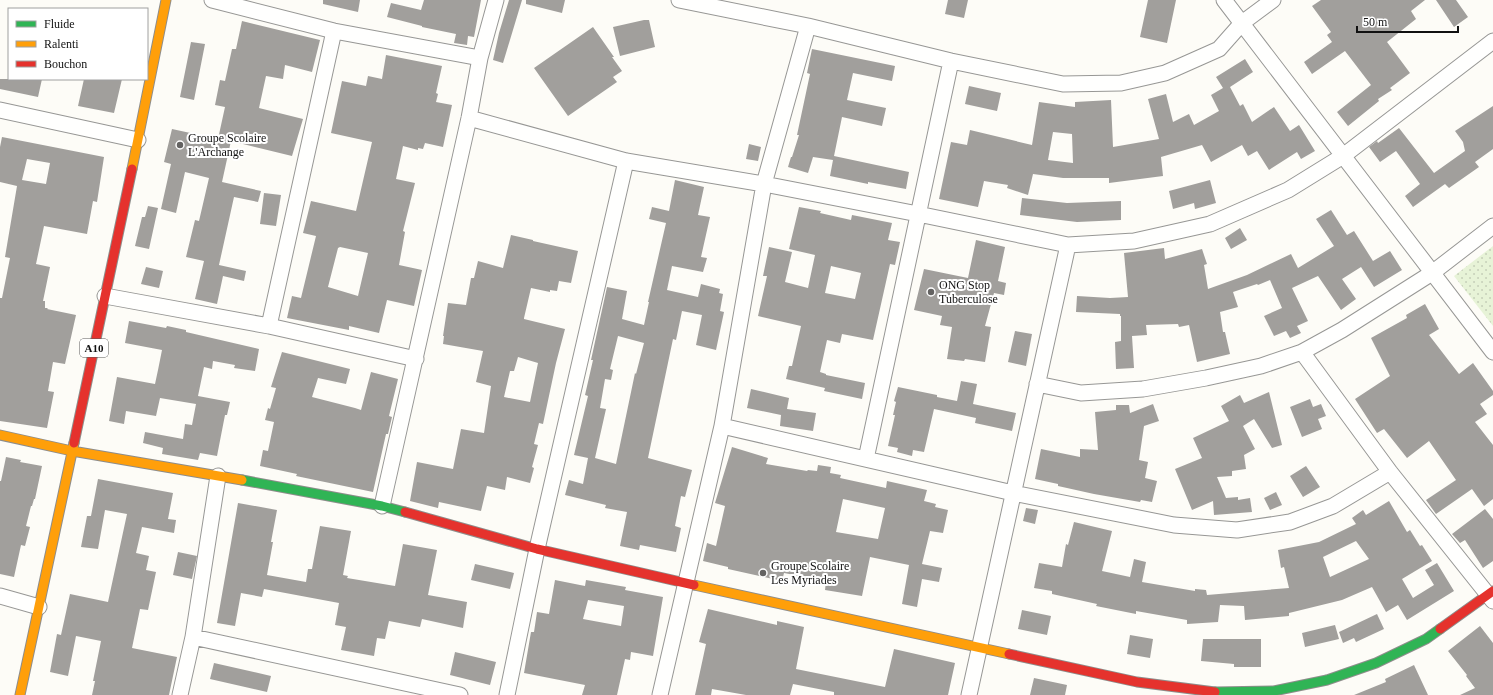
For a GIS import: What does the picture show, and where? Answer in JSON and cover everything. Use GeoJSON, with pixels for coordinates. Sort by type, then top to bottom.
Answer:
{"type":"FeatureCollection","features":[{"type":"Feature","properties":{"kind":"street","name":"A10"},"geometry":{"type":"LineString","coordinates":[[20,695],[138,140],[166,0]]}},
{"type":"Feature","properties":{"kind":"street"},"geometry":{"type":"LineString","coordinates":[[212,0],[334,31],[480,58]]}},
{"type":"Feature","properties":{"kind":"street"},"geometry":{"type":"LineString","coordinates":[[382,506],[469,118],[480,58],[496,0]]}},
{"type":"Feature","properties":{"kind":"street"},"geometry":{"type":"LineString","coordinates":[[679,0],[748,7],[808,26],[951,61],[1063,84],[1121,83],[1165,73],[1219,49],[1242,23],[1273,0]]}},
{"type":"Feature","properties":{"kind":"street"},"geometry":{"type":"LineString","coordinates":[[1224,0],[1493,352]]}},
{"type":"Feature","properties":{"kind":"street"},"geometry":{"type":"LineString","coordinates":[[660,695],[722,426],[764,184],[808,26]]}},
{"type":"Feature","properties":{"kind":"street"},"geometry":{"type":"LineString","coordinates":[[269,326],[334,31]]}},
{"type":"Feature","properties":{"kind":"street"},"geometry":{"type":"LineString","coordinates":[[469,118],[626,161],[764,184],[1068,245],[1134,241],[1210,224],[1288,190],[1343,156],[1493,41]]}},
{"type":"Feature","properties":{"kind":"street"},"geometry":{"type":"LineString","coordinates":[[866,458],[951,61]]}},
{"type":"Feature","properties":{"kind":"street"},"geometry":{"type":"LineString","coordinates":[[0,110],[138,140]]}},
{"type":"Feature","properties":{"kind":"street"},"geometry":{"type":"LineString","coordinates":[[507,695],[537,549],[626,161]]}},
{"type":"Feature","properties":{"kind":"street"},"geometry":{"type":"LineString","coordinates":[[1037,384],[1081,393],[1143,390],[1260,366],[1302,352],[1342,330],[1432,272],[1493,226]]}},
{"type":"Feature","properties":{"kind":"street"},"geometry":{"type":"LineString","coordinates":[[969,695],[1068,245]]}},
{"type":"Feature","properties":{"kind":"street"},"geometry":{"type":"LineString","coordinates":[[105,296],[269,326],[416,359]]}},
{"type":"Feature","properties":{"kind":"street"},"geometry":{"type":"LineString","coordinates":[[0,435],[72,451],[382,506],[537,549],[980,648],[1135,688],[1220,693],[1274,691],[1327,680],[1376,663],[1426,639],[1491,595],[1390,472],[1302,352]]}},
{"type":"Feature","properties":{"kind":"street"},"geometry":{"type":"LineString","coordinates":[[722,426],[1013,493],[1174,525],[1237,530],[1290,522],[1333,506],[1390,472]]}},
{"type":"Feature","properties":{"kind":"street"},"geometry":{"type":"LineString","coordinates":[[180,695],[193,637],[218,476]]}},
{"type":"Feature","properties":{"kind":"street"},"geometry":{"type":"LineString","coordinates":[[0,596],[39,607]]}},
{"type":"Feature","properties":{"kind":"street"},"geometry":{"type":"LineString","coordinates":[[193,637],[460,695]]}},
{"type":"Feature","properties":{"kind":"green space"},"geometry":{"type":"Polygon","coordinates":[[[1493,246],[1493,326],[1454,276],[1493,246]]]}},
{"type":"Feature","properties":{"kind":"building"},"geometry":{"type":"Polygon","coordinates":[[[323,0],[360,0],[358,12],[323,4],[323,0]]]}},
{"type":"Feature","properties":{"kind":"building"},"geometry":{"type":"Polygon","coordinates":[[[424,0],[481,0],[474,37],[468,36],[467,45],[454,43],[456,34],[422,27],[387,17],[391,3],[421,10],[424,0]]]}},
{"type":"Feature","properties":{"kind":"building"},"geometry":{"type":"Polygon","coordinates":[[[509,0],[522,0],[503,63],[493,60],[509,0]]]}},
{"type":"Feature","properties":{"kind":"building"},"geometry":{"type":"Polygon","coordinates":[[[526,0],[565,0],[562,13],[526,4],[526,0]]]}},
{"type":"Feature","properties":{"kind":"building"},"geometry":{"type":"Polygon","coordinates":[[[948,0],[968,0],[964,18],[945,14],[948,0]]]}},
{"type":"Feature","properties":{"kind":"building"},"geometry":{"type":"Polygon","coordinates":[[[1148,0],[1176,0],[1167,43],[1140,37],[1148,0]]]}},
{"type":"Feature","properties":{"kind":"building"},"geometry":{"type":"Polygon","coordinates":[[[1321,0],[1425,0],[1411,11],[1416,19],[1387,42],[1410,73],[1390,88],[1392,90],[1378,99],[1379,101],[1348,126],[1337,112],[1371,85],[1345,51],[1312,74],[1304,62],[1332,42],[1327,35],[1331,32],[1312,6],[1321,0]]]}},
{"type":"Feature","properties":{"kind":"building"},"geometry":{"type":"Polygon","coordinates":[[[1436,0],[1456,0],[1468,17],[1454,27],[1436,0]]]}},
{"type":"Feature","properties":{"kind":"building"},"geometry":{"type":"Polygon","coordinates":[[[649,20],[655,47],[620,56],[613,27],[649,20]]]}},
{"type":"Feature","properties":{"kind":"building"},"geometry":{"type":"Polygon","coordinates":[[[242,21],[320,40],[312,72],[285,65],[283,79],[266,76],[259,108],[303,119],[292,156],[231,141],[222,182],[261,191],[258,202],[234,197],[219,265],[246,271],[244,281],[223,276],[217,304],[195,299],[204,261],[186,257],[195,220],[199,221],[209,178],[185,172],[176,213],[161,209],[171,164],[164,162],[172,129],[218,139],[225,107],[215,105],[220,80],[225,81],[232,49],[236,49],[242,21]]]}},
{"type":"Feature","properties":{"kind":"building"},"geometry":{"type":"Polygon","coordinates":[[[593,27],[622,71],[613,77],[617,82],[568,116],[534,68],[593,27]]]}},
{"type":"Feature","properties":{"kind":"building"},"geometry":{"type":"Polygon","coordinates":[[[191,42],[205,44],[194,100],[180,97],[191,42]]]}},
{"type":"Feature","properties":{"kind":"building"},"geometry":{"type":"Polygon","coordinates":[[[812,49],[895,66],[892,81],[853,73],[847,100],[886,108],[882,126],[842,117],[834,156],[909,172],[906,189],[868,182],[868,184],[830,176],[833,160],[813,157],[808,173],[788,167],[799,135],[797,135],[810,74],[807,73],[812,49]]]}},
{"type":"Feature","properties":{"kind":"building"},"geometry":{"type":"Polygon","coordinates":[[[386,55],[442,66],[436,93],[438,94],[436,102],[452,105],[443,147],[425,143],[423,149],[418,148],[418,150],[403,146],[396,179],[415,183],[403,231],[405,232],[399,265],[422,270],[414,306],[387,300],[379,333],[349,326],[349,330],[287,318],[292,296],[301,298],[316,236],[303,233],[311,201],[356,211],[372,142],[331,133],[342,81],[366,86],[368,76],[382,79],[386,55]],[[340,247],[338,248],[328,287],[358,296],[368,253],[340,247]]]}},
{"type":"Feature","properties":{"kind":"building"},"geometry":{"type":"Polygon","coordinates":[[[1245,59],[1253,72],[1230,87],[1240,106],[1243,104],[1252,122],[1274,107],[1290,131],[1299,125],[1315,151],[1301,159],[1297,152],[1269,170],[1257,151],[1248,156],[1242,145],[1211,162],[1202,145],[1161,157],[1163,176],[1109,183],[1109,178],[1063,178],[1033,174],[1028,195],[1007,188],[1008,185],[984,181],[978,207],[939,199],[951,142],[967,145],[970,130],[1032,145],[1039,102],[1075,107],[1075,102],[1111,100],[1113,147],[1159,139],[1148,99],[1166,94],[1173,122],[1189,114],[1194,125],[1219,111],[1211,95],[1223,88],[1216,77],[1245,59]],[[1053,132],[1048,160],[1073,163],[1072,134],[1053,132]]]}},
{"type":"Feature","properties":{"kind":"building"},"geometry":{"type":"Polygon","coordinates":[[[0,79],[42,80],[38,97],[0,89],[0,79]]]}},
{"type":"Feature","properties":{"kind":"building"},"geometry":{"type":"Polygon","coordinates":[[[84,80],[122,80],[114,113],[78,106],[84,80]]]}},
{"type":"Feature","properties":{"kind":"building"},"geometry":{"type":"Polygon","coordinates":[[[969,86],[1001,93],[997,111],[965,104],[969,86]]]}},
{"type":"Feature","properties":{"kind":"building"},"geometry":{"type":"Polygon","coordinates":[[[1493,106],[1493,149],[1475,162],[1479,167],[1449,188],[1445,184],[1413,207],[1405,196],[1420,184],[1396,151],[1380,162],[1369,147],[1377,141],[1378,143],[1399,128],[1434,173],[1465,151],[1463,142],[1455,131],[1493,106]]]}},
{"type":"Feature","properties":{"kind":"building"},"geometry":{"type":"Polygon","coordinates":[[[2,137],[104,157],[97,202],[93,201],[87,234],[44,226],[36,264],[50,267],[43,301],[45,301],[45,308],[76,315],[65,364],[53,362],[48,391],[54,392],[47,428],[0,421],[0,298],[2,298],[10,258],[5,257],[17,186],[0,182],[0,147],[2,137]],[[27,159],[22,180],[46,184],[50,163],[27,159]]]}},
{"type":"Feature","properties":{"kind":"building"},"geometry":{"type":"Polygon","coordinates":[[[749,144],[761,147],[758,161],[746,159],[749,144]]]}},
{"type":"Feature","properties":{"kind":"building"},"geometry":{"type":"Polygon","coordinates":[[[675,180],[704,187],[698,215],[710,217],[701,257],[707,258],[703,272],[672,266],[667,290],[698,297],[701,284],[720,289],[719,293],[723,294],[720,311],[724,312],[716,350],[696,345],[702,315],[682,311],[676,340],[673,339],[648,458],[692,470],[685,497],[681,496],[675,526],[681,528],[676,552],[640,545],[639,550],[620,546],[627,512],[605,508],[606,505],[565,495],[569,480],[583,484],[588,458],[574,455],[588,396],[585,395],[593,360],[591,360],[607,287],[627,291],[622,319],[644,325],[666,223],[649,219],[652,207],[669,211],[675,180]],[[618,336],[610,369],[613,370],[611,380],[605,379],[600,408],[606,409],[595,458],[616,464],[635,373],[636,374],[644,343],[618,336]]]}},
{"type":"Feature","properties":{"kind":"building"},"geometry":{"type":"Polygon","coordinates":[[[1210,180],[1216,203],[1195,209],[1194,203],[1173,209],[1169,191],[1210,180]]]}},
{"type":"Feature","properties":{"kind":"building"},"geometry":{"type":"Polygon","coordinates":[[[264,193],[281,195],[276,226],[260,224],[264,193]]]}},
{"type":"Feature","properties":{"kind":"building"},"geometry":{"type":"Polygon","coordinates":[[[1022,198],[1067,203],[1121,201],[1121,220],[1077,222],[1020,215],[1022,198]]]}},
{"type":"Feature","properties":{"kind":"building"},"geometry":{"type":"Polygon","coordinates":[[[148,206],[158,208],[149,249],[135,246],[142,217],[145,217],[148,206]]]}},
{"type":"Feature","properties":{"kind":"building"},"geometry":{"type":"Polygon","coordinates":[[[799,207],[821,211],[820,213],[851,220],[852,215],[892,223],[888,240],[900,242],[895,265],[890,264],[873,340],[842,334],[840,343],[827,340],[820,372],[826,375],[865,383],[862,399],[824,391],[825,388],[786,379],[789,366],[792,366],[801,326],[758,316],[767,276],[763,276],[769,247],[792,252],[785,282],[808,288],[815,255],[789,249],[799,207]],[[831,266],[825,293],[855,299],[861,273],[831,266]]]}},
{"type":"Feature","properties":{"kind":"building"},"geometry":{"type":"Polygon","coordinates":[[[1331,210],[1347,235],[1354,231],[1373,261],[1390,251],[1402,270],[1374,287],[1361,267],[1342,279],[1356,299],[1341,310],[1318,276],[1292,288],[1308,321],[1297,326],[1301,333],[1290,338],[1286,331],[1274,336],[1264,316],[1282,308],[1270,280],[1233,292],[1238,307],[1220,312],[1223,332],[1225,332],[1230,354],[1197,362],[1189,325],[1179,327],[1178,324],[1146,325],[1147,335],[1132,336],[1134,368],[1116,369],[1115,342],[1121,341],[1120,314],[1076,312],[1077,296],[1110,298],[1128,297],[1124,253],[1164,248],[1165,259],[1202,249],[1207,264],[1204,265],[1208,289],[1247,275],[1291,254],[1298,268],[1334,246],[1316,219],[1331,210]]]}},
{"type":"Feature","properties":{"kind":"building"},"geometry":{"type":"Polygon","coordinates":[[[1240,228],[1247,240],[1231,249],[1225,238],[1240,228]]]}},
{"type":"Feature","properties":{"kind":"building"},"geometry":{"type":"Polygon","coordinates":[[[511,235],[578,251],[571,283],[559,281],[557,291],[550,290],[550,292],[531,288],[524,318],[565,329],[543,424],[539,423],[534,444],[538,445],[532,467],[534,468],[530,483],[507,477],[505,490],[487,486],[481,511],[439,502],[438,508],[410,501],[417,462],[453,469],[461,429],[484,433],[491,386],[476,382],[483,351],[443,344],[443,336],[448,303],[466,305],[471,278],[474,278],[478,261],[503,268],[511,235]],[[518,357],[514,371],[510,371],[504,397],[530,402],[538,363],[518,357]]]}},
{"type":"Feature","properties":{"kind":"building"},"geometry":{"type":"Polygon","coordinates":[[[976,240],[1005,247],[998,281],[1006,283],[1004,295],[994,293],[985,326],[991,327],[985,362],[965,359],[964,361],[947,359],[952,327],[940,325],[942,316],[914,310],[924,269],[968,278],[976,240]]]}},
{"type":"Feature","properties":{"kind":"building"},"geometry":{"type":"Polygon","coordinates":[[[146,267],[163,271],[159,288],[141,284],[146,267]]]}},
{"type":"Feature","properties":{"kind":"building"},"geometry":{"type":"Polygon","coordinates":[[[1425,304],[1439,329],[1429,335],[1459,374],[1473,363],[1493,391],[1493,395],[1480,404],[1487,414],[1475,422],[1493,445],[1493,499],[1484,506],[1472,489],[1436,514],[1426,500],[1456,480],[1429,441],[1407,458],[1384,429],[1377,433],[1355,399],[1390,376],[1371,338],[1407,318],[1406,315],[1425,304]]]}},
{"type":"Feature","properties":{"kind":"building"},"geometry":{"type":"Polygon","coordinates":[[[129,321],[186,330],[186,332],[259,349],[255,371],[234,368],[235,365],[213,361],[212,369],[204,367],[198,396],[230,402],[227,415],[225,415],[217,456],[200,453],[198,460],[162,454],[163,448],[143,443],[145,432],[183,439],[185,424],[192,425],[196,404],[160,398],[156,416],[126,411],[124,424],[109,421],[117,377],[155,384],[162,350],[125,343],[129,321]]]}},
{"type":"Feature","properties":{"kind":"building"},"geometry":{"type":"Polygon","coordinates":[[[1015,331],[1032,334],[1026,366],[1008,362],[1015,331]]]}},
{"type":"Feature","properties":{"kind":"building"},"geometry":{"type":"Polygon","coordinates":[[[282,352],[350,369],[346,384],[318,378],[312,397],[361,410],[371,372],[398,379],[389,416],[392,417],[388,434],[386,434],[373,492],[296,476],[297,474],[260,466],[263,450],[268,451],[274,422],[265,420],[276,388],[271,387],[282,352]]]}},
{"type":"Feature","properties":{"kind":"building"},"geometry":{"type":"Polygon","coordinates":[[[961,381],[977,384],[973,404],[1016,413],[1012,431],[975,423],[976,418],[934,409],[924,452],[913,450],[912,456],[897,452],[898,448],[888,446],[895,415],[893,415],[896,402],[894,401],[898,387],[937,395],[937,397],[957,401],[961,381]]]}},
{"type":"Feature","properties":{"kind":"building"},"geometry":{"type":"Polygon","coordinates":[[[751,389],[789,398],[787,409],[816,413],[813,431],[780,426],[781,415],[747,408],[751,389]]]}},
{"type":"Feature","properties":{"kind":"building"},"geometry":{"type":"Polygon","coordinates":[[[1269,392],[1282,445],[1272,448],[1254,419],[1243,426],[1255,449],[1244,455],[1246,469],[1232,471],[1232,476],[1217,477],[1226,498],[1238,497],[1238,500],[1250,498],[1252,512],[1214,515],[1213,501],[1192,510],[1175,469],[1202,458],[1193,438],[1229,421],[1221,406],[1240,395],[1244,403],[1269,392]]]}},
{"type":"Feature","properties":{"kind":"building"},"geometry":{"type":"Polygon","coordinates":[[[1310,399],[1313,407],[1321,404],[1326,416],[1318,419],[1322,429],[1302,437],[1290,407],[1310,399]]]}},
{"type":"Feature","properties":{"kind":"building"},"geometry":{"type":"Polygon","coordinates":[[[1153,404],[1159,421],[1144,426],[1139,460],[1148,462],[1145,478],[1157,481],[1152,502],[1141,500],[1140,502],[1094,494],[1035,479],[1041,449],[1080,457],[1080,449],[1098,450],[1095,412],[1116,410],[1116,405],[1129,405],[1130,413],[1153,404]]]}},
{"type":"Feature","properties":{"kind":"building"},"geometry":{"type":"Polygon","coordinates":[[[732,447],[768,458],[766,464],[807,471],[817,471],[818,465],[831,467],[830,473],[841,475],[840,478],[886,488],[887,481],[927,490],[924,501],[936,504],[935,507],[948,510],[943,533],[930,531],[922,564],[942,568],[939,582],[922,579],[917,607],[902,604],[909,565],[870,557],[862,596],[825,590],[826,581],[784,573],[782,581],[728,569],[728,567],[703,561],[707,543],[716,546],[725,506],[715,503],[732,447]],[[843,499],[836,532],[878,539],[885,508],[843,499]]]}},
{"type":"Feature","properties":{"kind":"building"},"geometry":{"type":"Polygon","coordinates":[[[6,457],[21,460],[20,462],[42,466],[35,499],[31,506],[26,526],[30,527],[25,546],[21,545],[14,577],[0,574],[0,481],[6,457]]]}},
{"type":"Feature","properties":{"kind":"building"},"geometry":{"type":"Polygon","coordinates":[[[1306,466],[1320,487],[1303,497],[1290,476],[1306,466]]]}},
{"type":"Feature","properties":{"kind":"building"},"geometry":{"type":"Polygon","coordinates":[[[98,479],[173,493],[168,519],[176,520],[174,533],[142,527],[136,553],[149,556],[146,570],[156,572],[148,610],[140,609],[132,648],[177,657],[169,695],[92,695],[95,681],[93,681],[101,641],[76,636],[68,676],[50,672],[57,634],[61,635],[70,594],[108,602],[127,514],[105,510],[98,549],[81,547],[87,516],[91,516],[98,479]]]}},
{"type":"Feature","properties":{"kind":"building"},"geometry":{"type":"Polygon","coordinates":[[[1276,492],[1282,505],[1270,510],[1264,498],[1276,492]]]}},
{"type":"Feature","properties":{"kind":"building"},"geometry":{"type":"Polygon","coordinates":[[[1389,501],[1407,532],[1410,530],[1432,561],[1402,579],[1413,598],[1434,585],[1425,570],[1437,563],[1454,591],[1407,620],[1398,605],[1386,612],[1372,587],[1342,600],[1289,613],[1289,616],[1245,620],[1244,606],[1220,605],[1218,622],[1187,624],[1187,620],[1136,611],[1136,614],[1096,606],[1097,604],[1052,594],[1052,591],[1034,588],[1039,563],[1062,567],[1066,544],[1068,545],[1074,522],[1112,531],[1102,571],[1130,577],[1134,559],[1146,562],[1142,582],[1195,591],[1195,589],[1206,590],[1207,595],[1289,588],[1284,567],[1281,568],[1278,550],[1319,542],[1356,524],[1352,518],[1363,510],[1366,515],[1389,501]],[[1356,541],[1323,557],[1330,577],[1369,559],[1356,541]]]}},
{"type":"Feature","properties":{"kind":"building"},"geometry":{"type":"Polygon","coordinates":[[[238,503],[277,510],[267,575],[306,582],[308,569],[312,569],[320,526],[351,531],[343,575],[348,576],[347,578],[395,586],[403,544],[437,550],[428,595],[467,602],[463,628],[422,619],[420,627],[389,621],[385,639],[377,638],[374,656],[341,650],[346,627],[335,625],[339,603],[264,589],[262,597],[241,593],[235,626],[217,623],[238,503]]]}},
{"type":"Feature","properties":{"kind":"building"},"geometry":{"type":"Polygon","coordinates":[[[1026,508],[1038,510],[1035,524],[1023,521],[1026,508]]]}},
{"type":"Feature","properties":{"kind":"building"},"geometry":{"type":"Polygon","coordinates":[[[1485,509],[1493,519],[1493,561],[1483,568],[1465,540],[1460,543],[1452,534],[1485,509]]]}},
{"type":"Feature","properties":{"kind":"building"},"geometry":{"type":"Polygon","coordinates":[[[178,552],[197,556],[192,579],[173,575],[178,552]]]}},
{"type":"Feature","properties":{"kind":"building"},"geometry":{"type":"Polygon","coordinates":[[[475,564],[514,573],[510,589],[471,580],[475,564]]]}},
{"type":"Feature","properties":{"kind":"building"},"geometry":{"type":"Polygon","coordinates":[[[555,580],[585,586],[586,580],[626,587],[625,590],[663,597],[653,656],[631,652],[630,660],[625,659],[617,695],[582,695],[585,685],[524,673],[531,632],[534,632],[537,612],[549,614],[555,580]],[[588,600],[583,619],[621,626],[624,606],[588,600]]]}},
{"type":"Feature","properties":{"kind":"building"},"geometry":{"type":"Polygon","coordinates":[[[708,609],[777,625],[777,621],[804,627],[796,669],[885,687],[894,649],[955,663],[948,695],[834,695],[834,692],[793,684],[790,695],[746,695],[712,689],[711,695],[695,695],[706,644],[699,642],[708,609]]]}},
{"type":"Feature","properties":{"kind":"building"},"geometry":{"type":"Polygon","coordinates":[[[1022,610],[1051,616],[1047,635],[1018,629],[1022,610]]]}},
{"type":"Feature","properties":{"kind":"building"},"geometry":{"type":"Polygon","coordinates":[[[1377,614],[1384,629],[1356,642],[1354,638],[1343,643],[1339,632],[1377,614]]]}},
{"type":"Feature","properties":{"kind":"building"},"geometry":{"type":"Polygon","coordinates":[[[1335,625],[1339,639],[1305,647],[1302,633],[1335,625]]]}},
{"type":"Feature","properties":{"kind":"building"},"geometry":{"type":"Polygon","coordinates":[[[1480,626],[1493,643],[1493,695],[1460,695],[1475,688],[1466,676],[1467,675],[1448,651],[1480,626]]]}},
{"type":"Feature","properties":{"kind":"building"},"geometry":{"type":"Polygon","coordinates":[[[1130,635],[1153,639],[1150,658],[1127,654],[1130,635]]]}},
{"type":"Feature","properties":{"kind":"building"},"geometry":{"type":"Polygon","coordinates":[[[1203,639],[1261,639],[1261,667],[1234,667],[1234,664],[1201,661],[1203,639]]]}},
{"type":"Feature","properties":{"kind":"building"},"geometry":{"type":"Polygon","coordinates":[[[455,652],[496,662],[490,685],[450,675],[455,652]]]}},
{"type":"Feature","properties":{"kind":"building"},"geometry":{"type":"Polygon","coordinates":[[[214,663],[271,676],[267,692],[210,679],[214,663]]]}},
{"type":"Feature","properties":{"kind":"building"},"geometry":{"type":"Polygon","coordinates":[[[1414,665],[1428,695],[1354,695],[1386,682],[1385,679],[1414,665]]]}},
{"type":"Feature","properties":{"kind":"building"},"geometry":{"type":"Polygon","coordinates":[[[1034,678],[1067,685],[1065,695],[1030,695],[1034,678]]]}},
{"type":"Feature","properties":{"kind":"traffic: fast"},"geometry":{"type":"LineString","coordinates":[[242,480],[382,506],[405,512]]}},
{"type":"Feature","properties":{"kind":"traffic: fast"},"geometry":{"type":"LineString","coordinates":[[1215,692],[1274,691],[1327,680],[1376,663],[1426,639],[1440,629]]}},
{"type":"Feature","properties":{"kind":"traffic: slow"},"geometry":{"type":"LineString","coordinates":[[132,169],[166,0]]}},
{"type":"Feature","properties":{"kind":"traffic: slow"},"geometry":{"type":"LineString","coordinates":[[0,435],[72,451],[242,480]]}},
{"type":"Feature","properties":{"kind":"traffic: slow"},"geometry":{"type":"LineString","coordinates":[[20,695],[74,443]]}},
{"type":"Feature","properties":{"kind":"traffic: slow"},"geometry":{"type":"LineString","coordinates":[[694,585],[1009,654]]}},
{"type":"Feature","properties":{"kind":"traffic: jam"},"geometry":{"type":"LineString","coordinates":[[74,443],[132,169]]}},
{"type":"Feature","properties":{"kind":"traffic: jam"},"geometry":{"type":"LineString","coordinates":[[405,512],[537,549],[694,585]]}},
{"type":"Feature","properties":{"kind":"traffic: jam"},"geometry":{"type":"LineString","coordinates":[[1440,629],[1493,591]]}},
{"type":"Feature","properties":{"kind":"traffic: jam"},"geometry":{"type":"LineString","coordinates":[[1009,654],[1137,682],[1215,692]]}},
{"type":"Feature","properties":{"kind":"place","name":"Groupe Scolaire L'Archange"},"geometry":{"type":"Point","coordinates":[180,145]}},
{"type":"Feature","properties":{"kind":"place","name":"ONG Stop Tuberculose"},"geometry":{"type":"Point","coordinates":[931,292]}},
{"type":"Feature","properties":{"kind":"place","name":"Groupe Scolaire Les Myriades"},"geometry":{"type":"Point","coordinates":[763,573]}}]}
